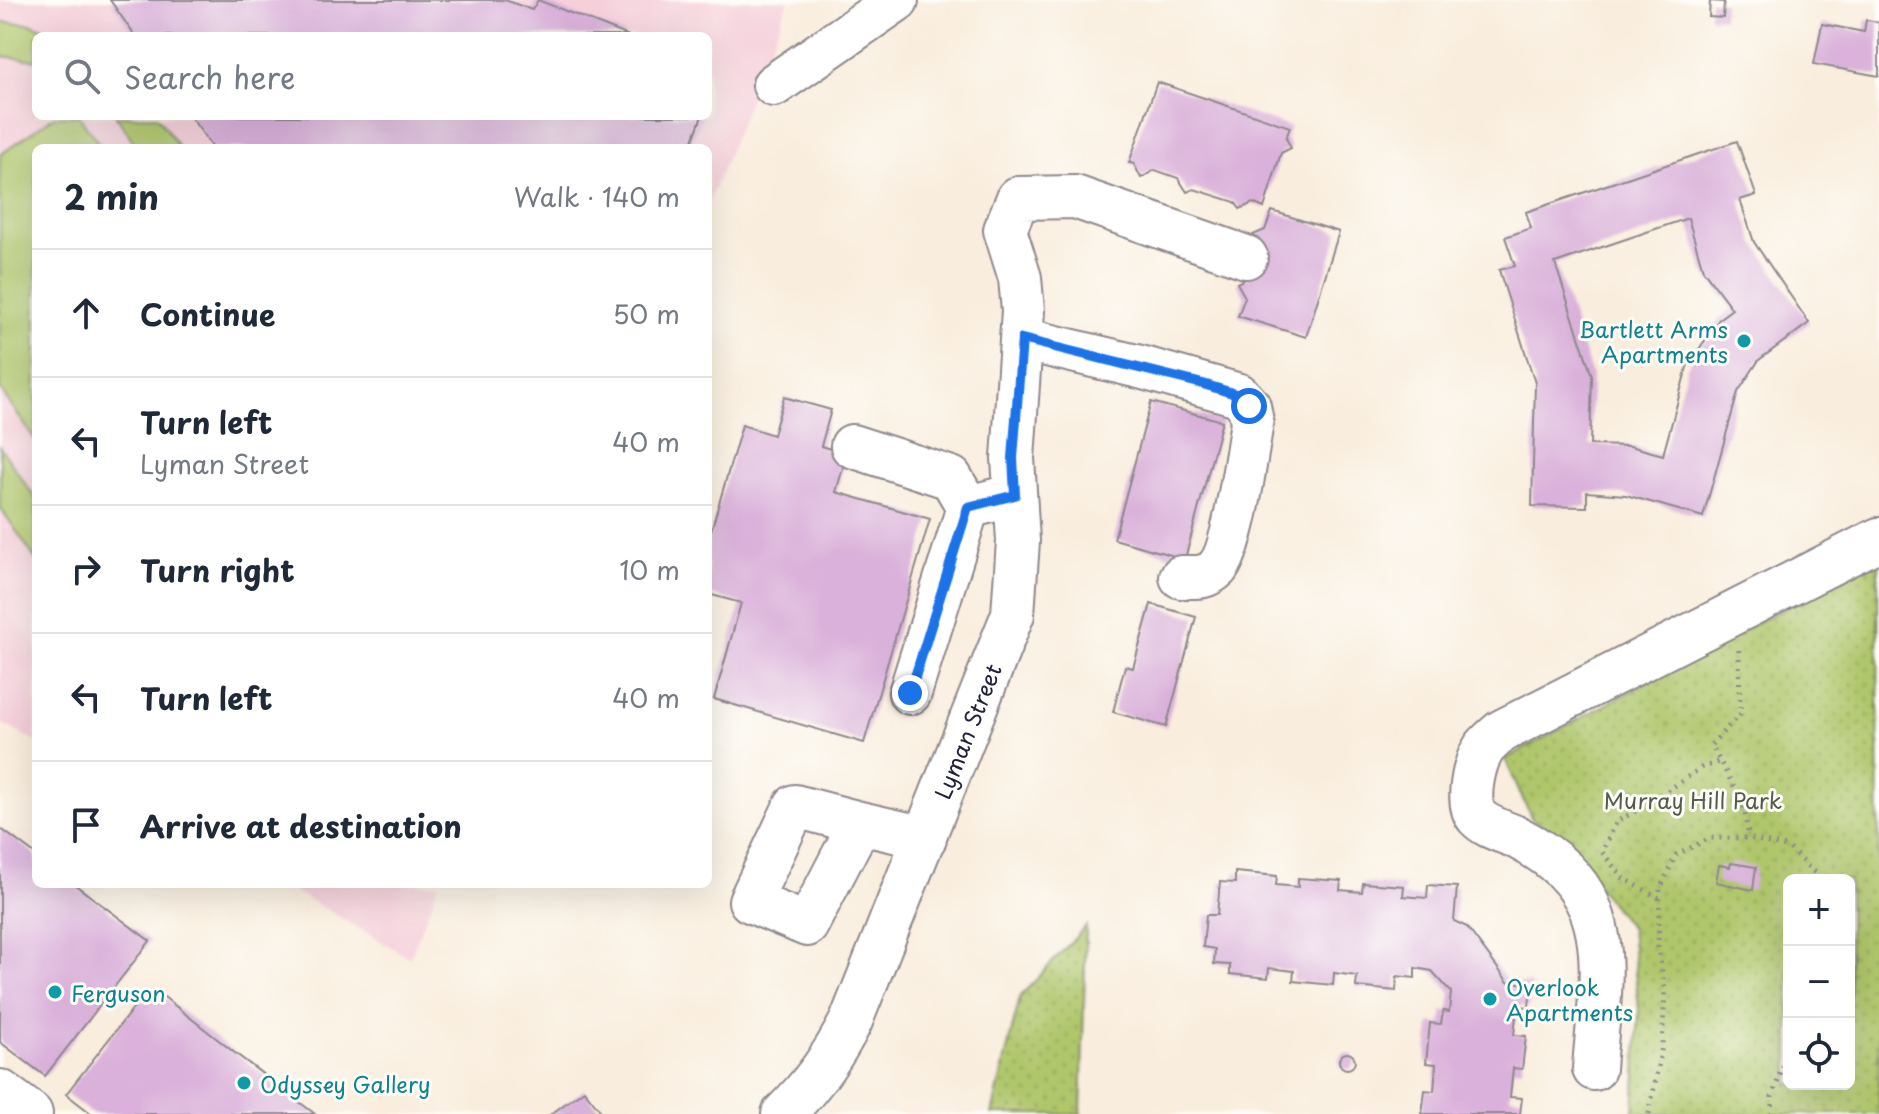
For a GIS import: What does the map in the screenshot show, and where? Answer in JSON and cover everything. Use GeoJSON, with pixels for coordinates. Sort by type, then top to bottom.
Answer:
{"type":"FeatureCollection","features":[{"type":"Feature","properties":{"kind":"main road"},"geometry":{"type":"LineString","coordinates":[[0,1092],[30,1114]]}},
{"type":"Feature","properties":{"kind":"street"},"geometry":{"type":"LineString","coordinates":[[774,85],[897,0]]}},
{"type":"Feature","properties":{"kind":"street","name":"Lyman Street"},"geometry":{"type":"LineString","coordinates":[[783,1114],[818,1078],[851,1021],[1013,614],[1017,580],[1013,458],[1023,325],[1020,278],[1005,230],[1018,198],[1075,197],[1246,257]]}},
{"type":"Feature","properties":{"kind":"street"},"geometry":{"type":"LineString","coordinates":[[1023,325],[1239,395],[1249,406],[1252,422],[1235,521],[1218,567],[1201,578],[1181,577]]}},
{"type":"Feature","properties":{"kind":"street"},"geometry":{"type":"LineString","coordinates":[[852,446],[951,478],[968,507],[910,693]]}},
{"type":"Feature","properties":{"kind":"street"},"geometry":{"type":"LineString","coordinates":[[968,507],[1015,495]]}},
{"type":"Feature","properties":{"kind":"street"},"geometry":{"type":"LineString","coordinates":[[1594,1069],[1600,968],[1599,942],[1591,909],[1572,877],[1548,856],[1521,839],[1483,823],[1475,815],[1470,803],[1484,749],[1502,731],[1879,539]]}},
{"type":"Feature","properties":{"kind":"street"},"geometry":{"type":"LineString","coordinates":[[860,823],[925,838]]}},
{"type":"Feature","properties":{"kind":"path"},"geometry":{"type":"LineString","coordinates":[[1740,642],[1740,714],[1711,745],[1743,803],[1749,838]]}},
{"type":"Feature","properties":{"kind":"path"},"geometry":{"type":"LineString","coordinates":[[1659,898],[1623,878],[1602,852],[1617,821],[1701,768],[1721,761]]}},
{"type":"Feature","properties":{"kind":"path"},"geometry":{"type":"LineString","coordinates":[[1649,1114],[1662,1046],[1665,992],[1658,946],[1659,898],[1676,855],[1710,838],[1749,838],[1789,848],[1816,874]]}},
{"type":"Feature","properties":{"kind":"path"},"geometry":{"type":"LineString","coordinates":[[1772,1114],[1772,1097],[1783,1066]]}},
{"type":"Feature","properties":{"kind":"shaded area"},"geometry":{"type":"Polygon","coordinates":[[[0,0],[789,0],[712,194],[712,144],[32,144],[32,740],[0,722],[0,0]]]}},
{"type":"Feature","properties":{"kind":"shaded area"},"geometry":{"type":"Polygon","coordinates":[[[289,888],[437,888],[410,958],[289,888]]]}},
{"type":"Feature","properties":{"kind":"green space"},"geometry":{"type":"Polygon","coordinates":[[[0,22],[31,24],[56,32],[32,32],[32,60],[0,56],[0,22]]]}},
{"type":"Feature","properties":{"kind":"green space"},"geometry":{"type":"Polygon","coordinates":[[[48,120],[82,120],[99,144],[32,144],[32,435],[0,389],[0,155],[48,120]]]}},
{"type":"Feature","properties":{"kind":"green space"},"geometry":{"type":"Polygon","coordinates":[[[119,120],[160,120],[176,144],[135,144],[119,120]]]}},
{"type":"Feature","properties":{"kind":"green space"},"geometry":{"type":"Polygon","coordinates":[[[0,447],[32,493],[32,554],[0,507],[0,447]]]}},
{"type":"Feature","properties":{"kind":"green space","name":"Murray Hill Park"},"geometry":{"type":"Polygon","coordinates":[[[1878,557],[1879,1114],[1634,1114],[1639,1009],[1631,929],[1584,868],[1574,847],[1532,819],[1505,759],[1878,557]]]}},
{"type":"Feature","properties":{"kind":"green space"},"geometry":{"type":"Polygon","coordinates":[[[1086,926],[1081,1114],[992,1114],[1020,997],[1086,926]]]}},
{"type":"Feature","properties":{"kind":"building"},"geometry":{"type":"Polygon","coordinates":[[[110,0],[505,0],[532,10],[538,0],[619,32],[132,32],[110,0]]]}},
{"type":"Feature","properties":{"kind":"building"},"geometry":{"type":"Polygon","coordinates":[[[1710,1],[1724,2],[1723,18],[1709,17],[1710,1]]]}},
{"type":"Feature","properties":{"kind":"building"},"geometry":{"type":"Polygon","coordinates":[[[1866,20],[1879,22],[1879,76],[1814,64],[1822,24],[1864,32],[1866,20]]]}},
{"type":"Feature","properties":{"kind":"building"},"geometry":{"type":"Polygon","coordinates":[[[1157,82],[1290,127],[1286,138],[1291,148],[1281,153],[1264,208],[1253,203],[1240,209],[1235,202],[1194,189],[1187,192],[1178,178],[1155,170],[1141,178],[1134,164],[1129,163],[1157,82]]]}},
{"type":"Feature","properties":{"kind":"building"},"geometry":{"type":"Polygon","coordinates":[[[193,120],[700,120],[692,144],[210,144],[193,120]]]}},
{"type":"Feature","properties":{"kind":"building","name":"Bartlett Arms Apartments"},"geometry":{"type":"Polygon","coordinates":[[[1737,141],[1756,195],[1740,200],[1754,242],[1809,323],[1759,360],[1738,392],[1703,517],[1626,495],[1587,492],[1587,507],[1532,506],[1535,383],[1499,270],[1515,266],[1505,237],[1531,228],[1526,212],[1737,141]],[[1688,218],[1555,263],[1592,376],[1590,445],[1630,446],[1663,455],[1687,367],[1720,318],[1732,309],[1703,270],[1688,218]]]}},
{"type":"Feature","properties":{"kind":"building"},"geometry":{"type":"Polygon","coordinates":[[[1272,211],[1339,232],[1306,337],[1238,316],[1245,297],[1237,283],[1247,278],[1257,246],[1253,235],[1265,230],[1272,211]]]}},
{"type":"Feature","properties":{"kind":"building"},"geometry":{"type":"Polygon","coordinates":[[[784,397],[831,410],[821,446],[847,454],[836,492],[930,519],[864,743],[714,699],[741,603],[712,595],[712,527],[742,425],[773,435],[784,397]]]}},
{"type":"Feature","properties":{"kind":"building"},"geometry":{"type":"Polygon","coordinates":[[[1151,402],[1222,421],[1185,559],[1114,539],[1151,402]]]}},
{"type":"Feature","properties":{"kind":"building"},"geometry":{"type":"Polygon","coordinates":[[[1151,604],[1196,617],[1166,727],[1113,712],[1125,666],[1133,668],[1151,604]]]}},
{"type":"Feature","properties":{"kind":"building","name":"Ferguson"},"geometry":{"type":"Polygon","coordinates":[[[0,828],[32,852],[32,888],[79,888],[150,941],[45,1076],[0,1042],[0,828]]]}},
{"type":"Feature","properties":{"kind":"building"},"geometry":{"type":"Polygon","coordinates":[[[1731,863],[1756,867],[1753,890],[1716,882],[1719,865],[1730,867],[1731,863]]]}},
{"type":"Feature","properties":{"kind":"building","name":"Overlook Apartments"},"geometry":{"type":"Polygon","coordinates":[[[1235,872],[1277,876],[1276,885],[1298,887],[1298,878],[1341,881],[1340,890],[1362,892],[1363,883],[1404,886],[1403,896],[1427,898],[1428,885],[1457,887],[1454,921],[1467,927],[1508,982],[1531,984],[1529,1007],[1517,1006],[1514,1035],[1526,1036],[1522,1069],[1513,1068],[1510,1097],[1522,1098],[1520,1114],[1422,1114],[1425,1090],[1434,1091],[1436,1064],[1426,1063],[1430,1023],[1441,1024],[1443,1011],[1449,1012],[1451,992],[1432,971],[1415,968],[1415,978],[1397,976],[1396,991],[1356,987],[1357,976],[1334,973],[1333,985],[1293,981],[1294,971],[1269,968],[1268,978],[1230,974],[1230,965],[1214,964],[1215,949],[1203,947],[1206,915],[1217,915],[1220,882],[1235,883],[1235,872]]]}},
{"type":"Feature","properties":{"kind":"building"},"geometry":{"type":"Polygon","coordinates":[[[164,997],[315,1114],[92,1114],[66,1094],[138,1002],[164,997]]]}},
{"type":"Feature","properties":{"kind":"building"},"geometry":{"type":"Polygon","coordinates":[[[1347,1053],[1355,1061],[1347,1069],[1339,1061],[1347,1053]]]}},
{"type":"Feature","properties":{"kind":"building"},"geometry":{"type":"Polygon","coordinates":[[[584,1090],[603,1114],[551,1114],[584,1090]]]}},
{"type":"Feature","properties":{"kind":"place","name":"Bartlett Arms Apartments"},"geometry":{"type":"Point","coordinates":[1744,341]}},
{"type":"Feature","properties":{"kind":"place","name":"Ferguson"},"geometry":{"type":"Point","coordinates":[55,992]}},
{"type":"Feature","properties":{"kind":"place","name":"Overlook Apartments"},"geometry":{"type":"Point","coordinates":[1490,999]}},
{"type":"Feature","properties":{"kind":"place","name":"Odyssey Gallery"},"geometry":{"type":"Point","coordinates":[244,1083]}},
{"type":"Feature","properties":{"kind":"route"},"geometry":{"type":"LineString","coordinates":[[910,693],[968,507],[1015,495],[1013,458],[1022,339],[1203,384],[1239,395],[1249,406]]}}]}
